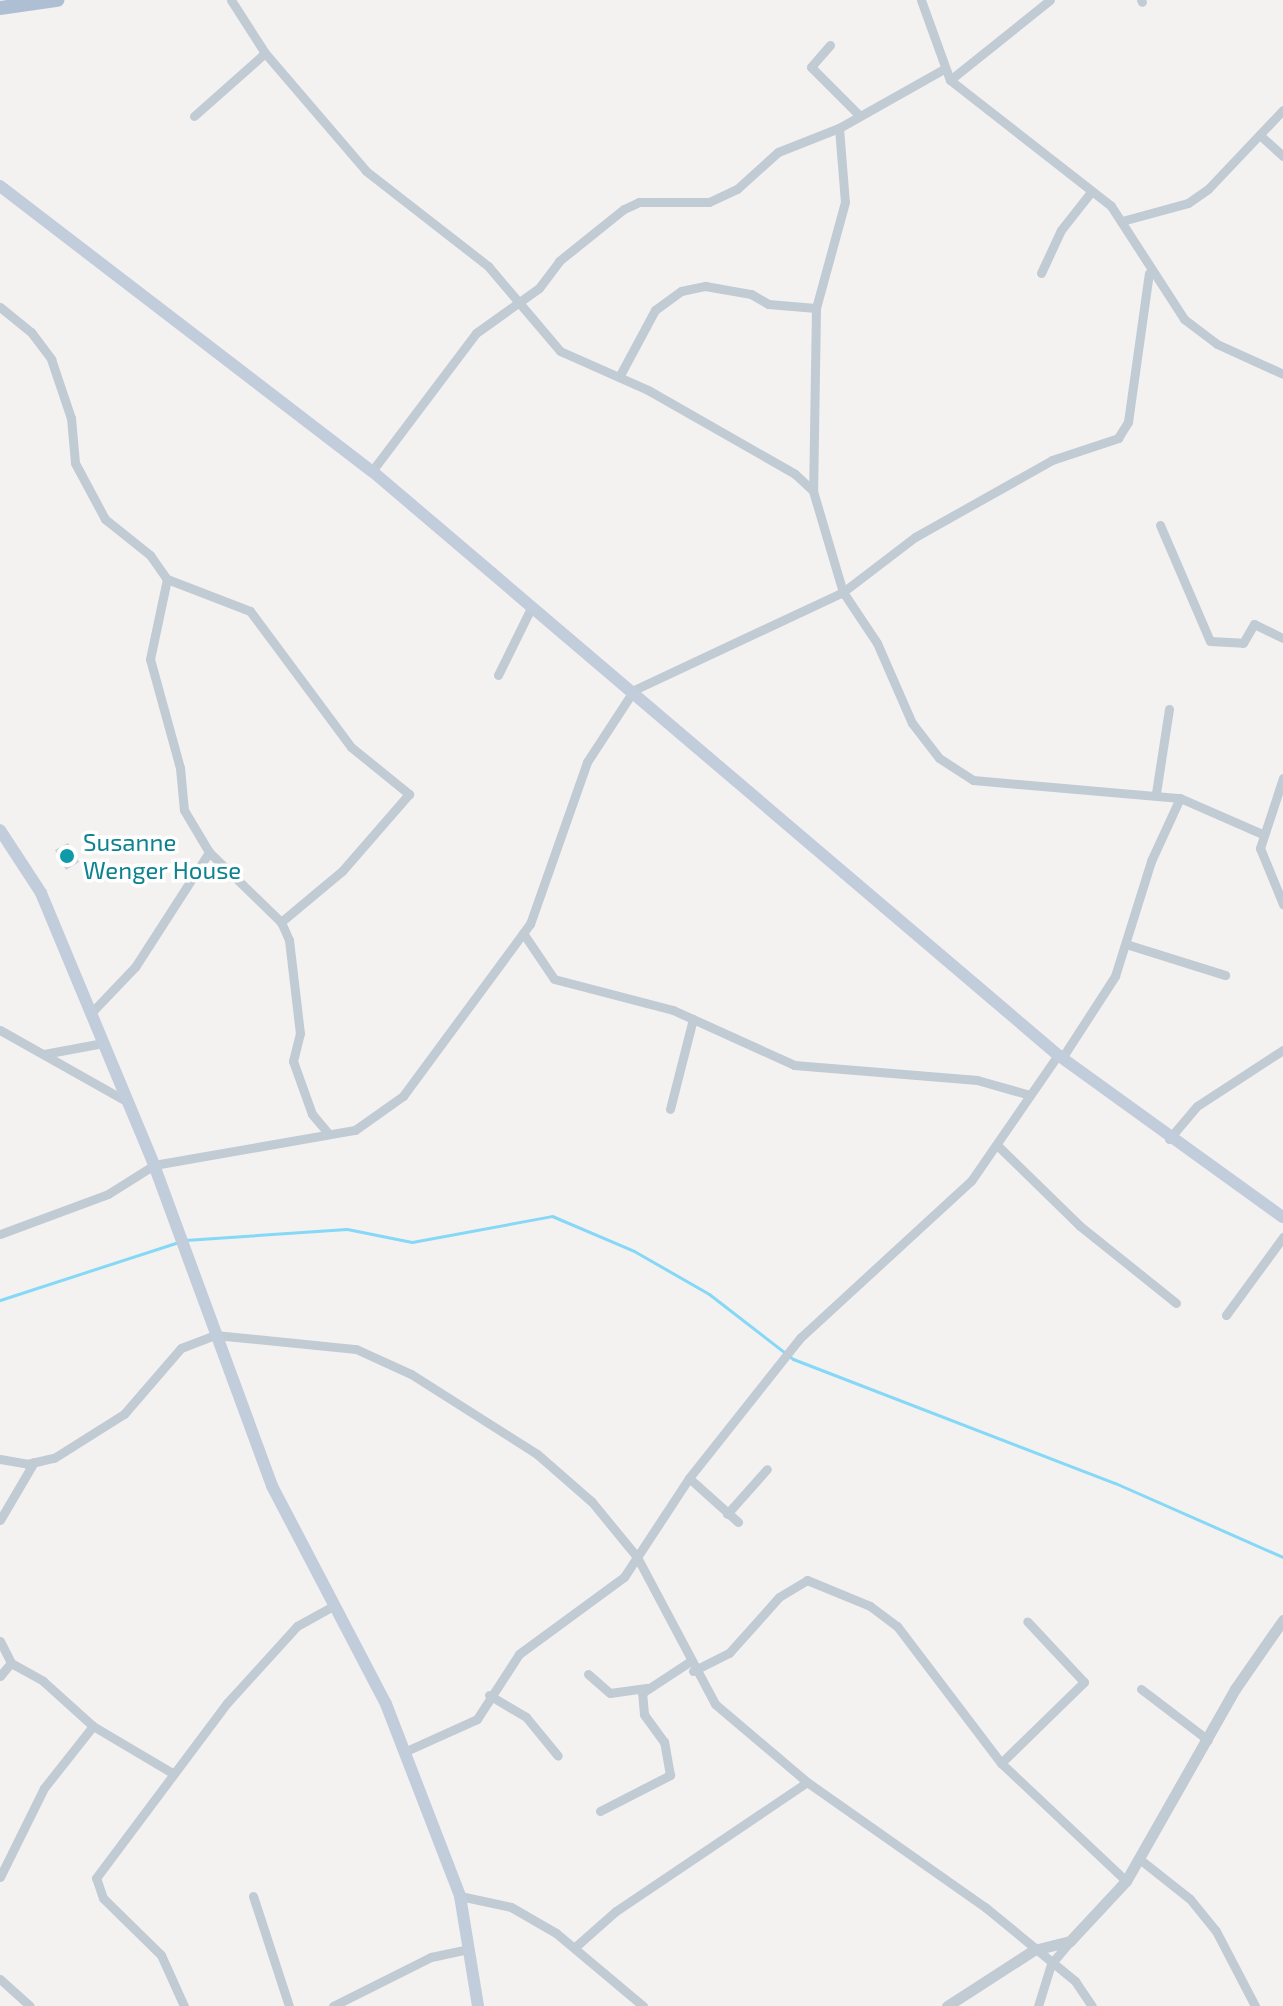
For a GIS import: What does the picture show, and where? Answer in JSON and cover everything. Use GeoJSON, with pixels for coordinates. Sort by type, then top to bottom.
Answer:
{"type":"FeatureCollection","features":[{"type":"Feature","properties":{"kind":"main road"},"geometry":{"type":"LineString","coordinates":[[0,8],[57,0]]}},
{"type":"Feature","properties":{"kind":"main road"},"geometry":{"type":"LineString","coordinates":[[0,186],[372,471],[634,690],[1060,1056],[1169,1139],[1281,1211]]}},
{"type":"Feature","properties":{"kind":"main road"},"geometry":{"type":"LineString","coordinates":[[0,830],[41,893],[128,1102],[272,1486],[331,1607],[366,1661],[404,1752],[460,1896],[478,2006]]}},
{"type":"Feature","properties":{"kind":"street"},"geometry":{"type":"LineString","coordinates":[[231,0],[265,53],[366,171],[488,266],[560,351],[619,377],[795,474],[813,491]]}},
{"type":"Feature","properties":{"kind":"street"},"geometry":{"type":"LineString","coordinates":[[921,0],[942,70],[950,80],[1091,192],[1122,221],[1149,273],[1184,319],[1231,351],[1283,374]]}},
{"type":"Feature","properties":{"kind":"street"},"geometry":{"type":"LineString","coordinates":[[950,80],[1050,0]]}},
{"type":"Feature","properties":{"kind":"street"},"geometry":{"type":"LineString","coordinates":[[830,45],[811,67],[859,115]]}},
{"type":"Feature","properties":{"kind":"street"},"geometry":{"type":"LineString","coordinates":[[194,116],[265,53]]}},
{"type":"Feature","properties":{"kind":"street"},"geometry":{"type":"LineString","coordinates":[[372,471],[450,363],[515,300],[539,288],[559,261],[624,209],[639,202],[709,202],[737,189],[778,152],[839,128],[942,70]]}},
{"type":"Feature","properties":{"kind":"street"},"geometry":{"type":"LineString","coordinates":[[1122,221],[1188,203],[1263,138],[1283,110]]}},
{"type":"Feature","properties":{"kind":"street"},"geometry":{"type":"LineString","coordinates":[[839,128],[845,202],[816,308],[813,491],[843,592],[877,643],[912,723],[952,767],[993,784],[1086,794],[1156,793],[1180,798],[1260,833]]}},
{"type":"Feature","properties":{"kind":"street"},"geometry":{"type":"LineString","coordinates":[[1263,138],[1283,156]]}},
{"type":"Feature","properties":{"kind":"street"},"geometry":{"type":"LineString","coordinates":[[1041,273],[1061,230],[1091,192]]}},
{"type":"Feature","properties":{"kind":"street"},"geometry":{"type":"LineString","coordinates":[[0,1234],[108,1194],[154,1165],[355,1130],[403,1096],[523,933],[587,762],[634,690],[843,592],[915,537],[1052,460],[1118,438],[1128,422],[1149,273]]}},
{"type":"Feature","properties":{"kind":"street"},"geometry":{"type":"LineString","coordinates":[[619,377],[655,310],[681,291],[705,286],[751,294],[768,304],[816,308]]}},
{"type":"Feature","properties":{"kind":"street"},"geometry":{"type":"LineString","coordinates":[[0,307],[31,332],[51,359],[91,502],[150,555],[167,579],[250,611],[351,747],[409,794],[342,871],[281,922]]}},
{"type":"Feature","properties":{"kind":"street"},"geometry":{"type":"LineString","coordinates":[[1160,525],[1210,641],[1243,643],[1254,624],[1283,638]]}},
{"type":"Feature","properties":{"kind":"street"},"geometry":{"type":"LineString","coordinates":[[167,579],[150,659],[180,768],[184,810],[209,852],[281,922],[298,996],[296,1078],[328,1133]]}},
{"type":"Feature","properties":{"kind":"street"},"geometry":{"type":"LineString","coordinates":[[498,675],[532,606]]}},
{"type":"Feature","properties":{"kind":"street"},"geometry":{"type":"LineString","coordinates":[[1156,793],[1169,709]]}},
{"type":"Feature","properties":{"kind":"street"},"geometry":{"type":"LineString","coordinates":[[1283,778],[1260,833],[1266,872],[1283,904]]}},
{"type":"Feature","properties":{"kind":"street"},"geometry":{"type":"LineString","coordinates":[[404,1752],[477,1719],[489,1695],[519,1654],[582,1612],[624,1577],[689,1478],[787,1361],[800,1338],[971,1181],[1115,976],[1151,861],[1180,798]]}},
{"type":"Feature","properties":{"kind":"street"},"geometry":{"type":"LineString","coordinates":[[91,1013],[135,967],[209,852]]}},
{"type":"Feature","properties":{"kind":"street"},"geometry":{"type":"LineString","coordinates":[[523,933],[554,979],[607,988],[693,1019],[807,1068],[977,1080],[1030,1095]]}},
{"type":"Feature","properties":{"kind":"street"},"geometry":{"type":"LineString","coordinates":[[1126,944],[1225,975]]}},
{"type":"Feature","properties":{"kind":"street"},"geometry":{"type":"LineString","coordinates":[[670,1109],[693,1019]]}},
{"type":"Feature","properties":{"kind":"street"},"geometry":{"type":"LineString","coordinates":[[0,1030],[128,1102]]}},
{"type":"Feature","properties":{"kind":"street"},"geometry":{"type":"LineString","coordinates":[[44,1054],[103,1043]]}},
{"type":"Feature","properties":{"kind":"street"},"geometry":{"type":"LineString","coordinates":[[1169,1139],[1197,1106],[1283,1050]]}},
{"type":"Feature","properties":{"kind":"street"},"geometry":{"type":"LineString","coordinates":[[997,1145],[1080,1226],[1176,1303]]}},
{"type":"Feature","properties":{"kind":"street"},"geometry":{"type":"LineString","coordinates":[[1226,1315],[1283,1237]]}},
{"type":"Feature","properties":{"kind":"street"},"geometry":{"type":"LineString","coordinates":[[0,1459],[34,1462],[54,1458],[113,1423],[164,1362],[193,1341],[215,1335],[356,1349],[411,1374],[537,1454],[592,1502],[637,1557],[691,1666],[715,1704],[807,1782],[913,1852],[1051,1964],[1092,2006]]}},
{"type":"Feature","properties":{"kind":"street"},"geometry":{"type":"LineString","coordinates":[[0,1520],[34,1462]]}},
{"type":"Feature","properties":{"kind":"street"},"geometry":{"type":"LineString","coordinates":[[727,1514],[767,1469]]}},
{"type":"Feature","properties":{"kind":"street"},"geometry":{"type":"LineString","coordinates":[[689,1478],[738,1522]]}},
{"type":"Feature","properties":{"kind":"street"},"geometry":{"type":"LineString","coordinates":[[588,1674],[610,1693],[647,1688],[738,1645],[779,1597],[811,1581],[870,1606],[897,1626],[1001,1763],[1126,1881]]}},
{"type":"Feature","properties":{"kind":"street"},"geometry":{"type":"LineString","coordinates":[[184,2006],[161,1955],[103,1898],[96,1878],[172,1773],[271,1652],[297,1626],[331,1607]]}},
{"type":"Feature","properties":{"kind":"street"},"geometry":{"type":"LineString","coordinates":[[1038,2006],[1051,1964],[1142,1861],[1208,1740],[1283,1620]]}},
{"type":"Feature","properties":{"kind":"street"},"geometry":{"type":"LineString","coordinates":[[1001,1763],[1084,1682],[1027,1621]]}},
{"type":"Feature","properties":{"kind":"street"},"geometry":{"type":"LineString","coordinates":[[0,1641],[11,1663],[43,1681],[93,1726],[172,1773]]}},
{"type":"Feature","properties":{"kind":"street"},"geometry":{"type":"LineString","coordinates":[[0,1676],[11,1663]]}},
{"type":"Feature","properties":{"kind":"street"},"geometry":{"type":"LineString","coordinates":[[600,1811],[670,1775],[664,1742],[644,1714],[647,1688]]}},
{"type":"Feature","properties":{"kind":"street"},"geometry":{"type":"LineString","coordinates":[[1141,1689],[1208,1740]]}},
{"type":"Feature","properties":{"kind":"street"},"geometry":{"type":"LineString","coordinates":[[489,1695],[526,1717],[558,1756]]}},
{"type":"Feature","properties":{"kind":"street"},"geometry":{"type":"LineString","coordinates":[[0,1877],[44,1788],[93,1726]]}},
{"type":"Feature","properties":{"kind":"street"},"geometry":{"type":"LineString","coordinates":[[574,1948],[616,1911],[807,1782]]}},
{"type":"Feature","properties":{"kind":"street"},"geometry":{"type":"LineString","coordinates":[[1142,1861],[1190,1899],[1216,1931],[1255,2006]]}},
{"type":"Feature","properties":{"kind":"street"},"geometry":{"type":"LineString","coordinates":[[253,1896],[289,2006]]}},
{"type":"Feature","properties":{"kind":"street"},"geometry":{"type":"LineString","coordinates":[[460,1896],[511,1907],[574,1948],[643,2006]]}},
{"type":"Feature","properties":{"kind":"street"},"geometry":{"type":"LineString","coordinates":[[947,2006],[1034,1950],[1070,1941]]}},
{"type":"Feature","properties":{"kind":"street"},"geometry":{"type":"LineString","coordinates":[[333,2006],[431,1957],[469,1949]]}},
{"type":"Feature","properties":{"kind":"street"},"geometry":{"type":"LineString","coordinates":[[0,1979],[30,2006]]}},
{"type":"Feature","properties":{"kind":"building","name":"Susanne Wenger House"},"geometry":{"type":"Polygon","coordinates":[[[68,843],[79,862],[66,870],[55,850],[68,843]]]}},
{"type":"Feature","properties":{"kind":"waterway"},"geometry":{"type":"LineString","coordinates":[[185,1240],[347,1229],[412,1242],[552,1216],[634,1251],[709,1294],[793,1359],[1115,1483],[1283,1557]]}},
{"type":"Feature","properties":{"kind":"waterway"},"geometry":{"type":"LineString","coordinates":[[0,1300],[178,1242]]}},
{"type":"Feature","properties":{"kind":"place","name":"Susanne Wenger House"},"geometry":{"type":"Point","coordinates":[67,856]}}]}
